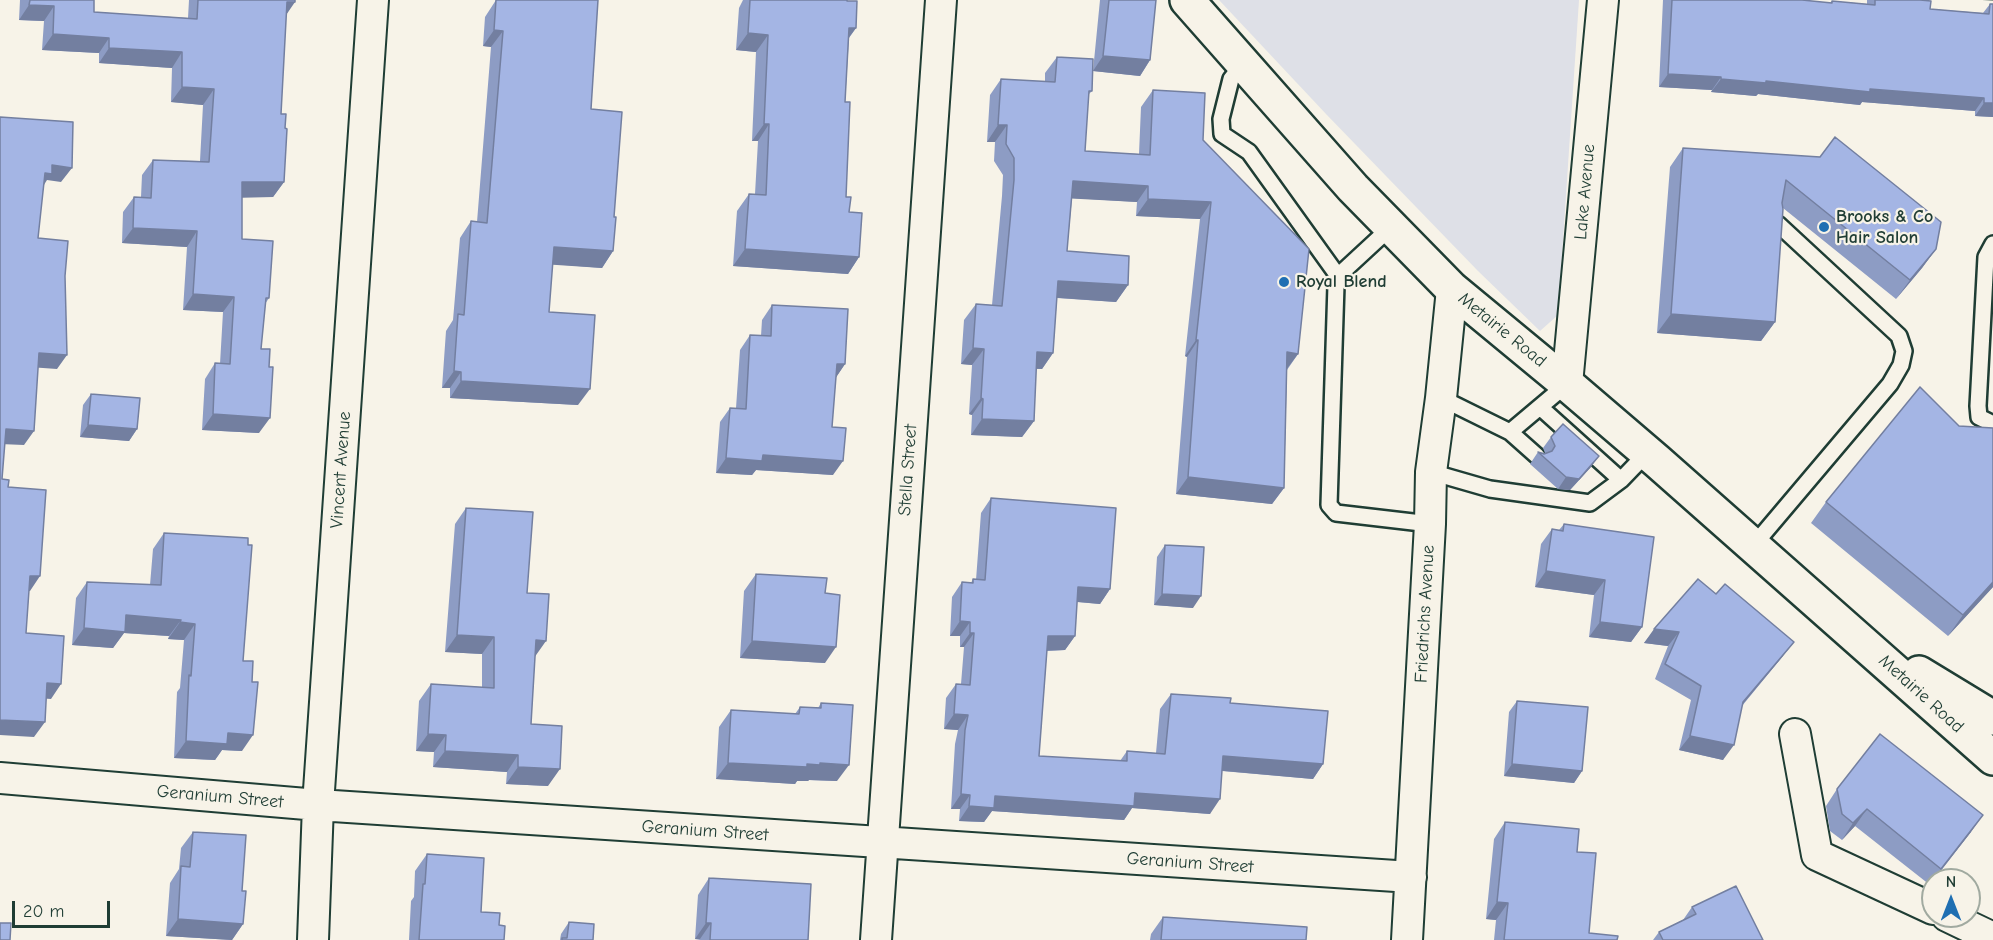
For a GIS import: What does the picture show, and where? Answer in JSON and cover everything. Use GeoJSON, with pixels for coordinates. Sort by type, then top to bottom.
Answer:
{"type":"FeatureCollection","features":[{"type":"Feature","properties":{"kind":"main road","name":"Metairie Road"},"geometry":{"type":"LineString","coordinates":[[1186,0],[1353,188],[1452,289],[1647,453],[1993,758]]}},
{"type":"Feature","properties":{"kind":"main road","name":"Metairie Road"},"geometry":{"type":"LineString","coordinates":[[1848,630],[1993,718]]}},
{"type":"Feature","properties":{"kind":"street","name":"Vincent Avenue"},"geometry":{"type":"LineString","coordinates":[[313,940],[318,805],[373,0]]}},
{"type":"Feature","properties":{"kind":"street","name":"Stella Street"},"geometry":{"type":"LineString","coordinates":[[876,940],[940,0]]}},
{"type":"Feature","properties":{"kind":"street","name":"Lake Avenue"},"geometry":{"type":"LineString","coordinates":[[1567,384],[1603,0]]}},
{"type":"Feature","properties":{"kind":"street","name":"Friedrichs Avenue"},"geometry":{"type":"LineString","coordinates":[[1407,940],[1431,472],[1452,289]]}},
{"type":"Feature","properties":{"kind":"street"},"geometry":{"type":"LineString","coordinates":[[1795,734],[1817,855],[1921,903]]}},
{"type":"Feature","properties":{"kind":"street","name":"Geranium Street"},"geometry":{"type":"LineString","coordinates":[[0,778],[318,805],[1411,877]]}},
{"type":"Feature","properties":{"kind":"street"},"geometry":{"type":"LineString","coordinates":[[1972,928],[1993,938]]}},
{"type":"Feature","properties":{"kind":"lane"},"geometry":{"type":"LineString","coordinates":[[1878,0],[1993,8]]}},
{"type":"Feature","properties":{"kind":"lane"},"geometry":{"type":"LineString","coordinates":[[1243,64],[1231,79],[1221,119],[1222,134],[1249,152],[1338,276]]}},
{"type":"Feature","properties":{"kind":"lane"},"geometry":{"type":"LineString","coordinates":[[1754,546],[1890,384],[1901,365],[1904,351],[1899,336],[1778,224]]}},
{"type":"Feature","properties":{"kind":"lane"},"geometry":{"type":"LineString","coordinates":[[1391,227],[1338,276],[1329,505],[1336,513],[1430,524]]}},
{"type":"Feature","properties":{"kind":"lane"},"geometry":{"type":"LineString","coordinates":[[1993,244],[1986,257],[1978,406],[1979,417],[1993,424]]}},
{"type":"Feature","properties":{"kind":"lane"},"geometry":{"type":"LineString","coordinates":[[1510,432],[1567,384]]}},
{"type":"Feature","properties":{"kind":"lane"},"geometry":{"type":"LineString","coordinates":[[1441,398],[1510,432],[1537,456]]}},
{"type":"Feature","properties":{"kind":"lane"},"geometry":{"type":"LineString","coordinates":[[1540,407],[1621,480]]}},
{"type":"Feature","properties":{"kind":"lane"},"geometry":{"type":"LineString","coordinates":[[1431,472],[1490,489],[1590,503],[1621,480],[1647,453]]}},
{"type":"Feature","properties":{"kind":"lane"},"geometry":{"type":"LineString","coordinates":[[1573,488],[1590,503]]}},
{"type":"Feature","properties":{"kind":"shaded area"},"geometry":{"type":"Polygon","coordinates":[[[1219,0],[1579,0],[1558,315],[1540,331],[1478,271],[1219,0]]]}},
{"type":"Feature","properties":{"kind":"building"},"geometry":{"type":"Polygon","coordinates":[[[30,0],[94,0],[94,12],[197,19],[198,0],[295,0],[295,2],[287,2],[281,114],[286,114],[285,128],[287,129],[284,182],[242,182],[242,239],[273,241],[269,298],[266,298],[261,349],[270,349],[269,367],[273,367],[270,418],[213,414],[215,363],[230,364],[234,297],[193,294],[197,231],[133,228],[134,197],[151,198],[153,160],[209,162],[214,89],[182,87],[182,52],[109,48],[109,38],[53,34],[54,6],[29,5],[30,0]]]}},
{"type":"Feature","properties":{"kind":"building"},"geometry":{"type":"Polygon","coordinates":[[[496,0],[598,0],[591,109],[622,112],[613,251],[554,247],[549,312],[595,315],[590,389],[461,381],[461,372],[454,371],[458,314],[464,315],[471,221],[487,223],[503,31],[494,30],[496,0]]]}},
{"type":"Feature","properties":{"kind":"building"},"geometry":{"type":"Polygon","coordinates":[[[750,0],[857,1],[856,28],[849,28],[845,102],[850,102],[846,197],[851,197],[849,212],[862,213],[859,257],[745,249],[749,194],[766,195],[769,124],[764,124],[768,35],[748,33],[750,0]]]}},
{"type":"Feature","properties":{"kind":"building"},"geometry":{"type":"Polygon","coordinates":[[[1109,0],[1156,0],[1150,60],[1103,56],[1109,0]]]}},
{"type":"Feature","properties":{"kind":"building"},"geometry":{"type":"Polygon","coordinates":[[[1672,0],[1802,0],[1875,5],[1875,0],[1920,0],[1931,1],[1930,9],[1989,14],[1990,4],[1993,4],[1993,103],[1984,103],[1984,98],[1870,89],[1870,92],[1668,74],[1672,0]]]}},
{"type":"Feature","properties":{"kind":"building"},"geometry":{"type":"Polygon","coordinates":[[[1057,57],[1093,59],[1085,151],[1150,155],[1153,90],[1205,93],[1203,140],[1309,249],[1298,354],[1287,352],[1284,488],[1188,477],[1198,340],[1196,340],[1211,202],[1148,199],[1148,186],[1073,181],[1067,251],[1129,256],[1128,285],[1058,281],[1053,353],[1037,352],[1034,421],[982,419],[984,349],[973,348],[976,304],[1002,306],[1014,180],[1014,158],[1006,144],[1007,125],[998,125],[1001,79],[1055,82],[1057,57]]]}},
{"type":"Feature","properties":{"kind":"building"},"geometry":{"type":"Polygon","coordinates":[[[0,117],[73,122],[72,168],[52,165],[52,174],[45,173],[38,238],[68,241],[65,276],[67,355],[39,353],[34,431],[6,429],[2,479],[9,480],[8,487],[46,490],[40,576],[30,576],[26,633],[64,636],[61,684],[47,683],[45,722],[0,720],[0,117]]]}},
{"type":"Feature","properties":{"kind":"building"},"geometry":{"type":"Polygon","coordinates":[[[1835,137],[1941,222],[1936,249],[1910,280],[1786,180],[1782,203],[1775,322],[1671,314],[1683,148],[1820,157],[1835,137]]]}},
{"type":"Feature","properties":{"kind":"building"},"geometry":{"type":"Polygon","coordinates":[[[772,305],[848,309],[845,364],[837,364],[832,427],[846,428],[843,461],[763,455],[762,461],[726,458],[730,408],[746,409],[750,335],[771,336],[772,305]]]}},
{"type":"Feature","properties":{"kind":"building"},"geometry":{"type":"Polygon","coordinates":[[[1920,387],[1959,426],[1993,428],[1993,582],[1963,615],[1826,502],[1920,387]]]}},
{"type":"Feature","properties":{"kind":"building"},"geometry":{"type":"Polygon","coordinates":[[[91,394],[140,398],[137,429],[88,425],[91,394]]]}},
{"type":"Feature","properties":{"kind":"building"},"geometry":{"type":"Polygon","coordinates":[[[1563,424],[1599,456],[1579,479],[1566,477],[1538,452],[1544,454],[1552,451],[1555,446],[1551,437],[1563,424]]]}},
{"type":"Feature","properties":{"kind":"building"},"geometry":{"type":"Polygon","coordinates":[[[991,498],[1116,508],[1110,589],[1078,587],[1075,636],[1048,636],[1039,756],[1127,761],[1127,751],[1165,754],[1171,694],[1231,698],[1230,703],[1328,711],[1323,764],[1223,756],[1220,799],[1135,793],[1134,806],[995,796],[994,808],[969,806],[970,795],[961,794],[968,715],[954,714],[956,684],[970,685],[974,633],[970,633],[970,622],[960,621],[962,582],[973,583],[973,579],[985,580],[991,498]]]}},
{"type":"Feature","properties":{"kind":"building"},"geometry":{"type":"Polygon","coordinates":[[[466,508],[533,512],[527,593],[549,594],[546,641],[536,640],[531,724],[562,726],[560,769],[518,767],[518,755],[445,751],[446,735],[428,734],[431,684],[494,688],[494,637],[457,635],[466,508]]]}},
{"type":"Feature","properties":{"kind":"building"},"geometry":{"type":"Polygon","coordinates":[[[1564,524],[1654,537],[1642,627],[1600,622],[1605,580],[1546,571],[1552,529],[1563,531],[1564,524]]]}},
{"type":"Feature","properties":{"kind":"building"},"geometry":{"type":"Polygon","coordinates":[[[164,533],[248,538],[248,545],[252,545],[243,661],[253,661],[252,682],[258,682],[253,735],[228,733],[227,744],[186,741],[189,675],[191,676],[195,624],[180,622],[181,620],[126,615],[125,632],[84,628],[87,582],[161,585],[164,533]]]}},
{"type":"Feature","properties":{"kind":"building"},"geometry":{"type":"Polygon","coordinates":[[[1165,545],[1204,547],[1201,596],[1162,594],[1165,545]]]}},
{"type":"Feature","properties":{"kind":"building"},"geometry":{"type":"Polygon","coordinates":[[[756,574],[827,578],[825,593],[840,595],[836,647],[752,641],[756,574]]]}},
{"type":"Feature","properties":{"kind":"building"},"geometry":{"type":"Polygon","coordinates":[[[1698,579],[1716,594],[1725,584],[1794,642],[1743,702],[1734,745],[1690,736],[1701,686],[1665,664],[1679,632],[1654,629],[1698,579]]]}},
{"type":"Feature","properties":{"kind":"building"},"geometry":{"type":"Polygon","coordinates":[[[1517,701],[1588,707],[1582,771],[1512,764],[1517,701]]]}},
{"type":"Feature","properties":{"kind":"building"},"geometry":{"type":"Polygon","coordinates":[[[821,703],[853,705],[849,765],[820,763],[820,765],[807,764],[807,767],[728,763],[731,710],[799,714],[800,707],[821,708],[821,703]]]}},
{"type":"Feature","properties":{"kind":"building"},"geometry":{"type":"Polygon","coordinates":[[[1880,734],[1983,815],[1940,868],[1867,809],[1853,823],[1842,814],[1837,789],[1880,734]]]}},
{"type":"Feature","properties":{"kind":"building"},"geometry":{"type":"Polygon","coordinates":[[[1505,822],[1579,829],[1577,852],[1596,853],[1589,933],[1618,936],[1617,940],[1504,940],[1508,903],[1497,902],[1505,822]]]}},
{"type":"Feature","properties":{"kind":"building"},"geometry":{"type":"Polygon","coordinates":[[[193,832],[246,835],[242,891],[246,891],[243,924],[178,919],[181,866],[190,867],[193,832]]]}},
{"type":"Feature","properties":{"kind":"building"},"geometry":{"type":"Polygon","coordinates":[[[427,854],[484,858],[481,912],[500,913],[499,925],[505,926],[504,940],[419,940],[427,854]]]}},
{"type":"Feature","properties":{"kind":"building"},"geometry":{"type":"Polygon","coordinates":[[[709,878],[811,884],[808,940],[710,940],[711,923],[706,923],[709,878]]]}},
{"type":"Feature","properties":{"kind":"building"},"geometry":{"type":"Polygon","coordinates":[[[1736,886],[1763,940],[1663,940],[1659,932],[1696,914],[1692,907],[1736,886]]]}},
{"type":"Feature","properties":{"kind":"building"},"geometry":{"type":"Polygon","coordinates":[[[1163,917],[1307,927],[1306,940],[1161,940],[1163,917]]]}},
{"type":"Feature","properties":{"kind":"building"},"geometry":{"type":"Polygon","coordinates":[[[569,922],[594,924],[593,940],[562,940],[562,938],[567,938],[569,922]]]}},
{"type":"Feature","properties":{"kind":"building"},"geometry":{"type":"Polygon","coordinates":[[[0,923],[11,923],[10,940],[0,940],[0,923]]]}},
{"type":"Feature","properties":{"kind":"place","name":"Brooks & Co Hair Salon"},"geometry":{"type":"Point","coordinates":[1824,227]}},
{"type":"Feature","properties":{"kind":"place","name":"Royal Blend"},"geometry":{"type":"Point","coordinates":[1284,282]}}]}
